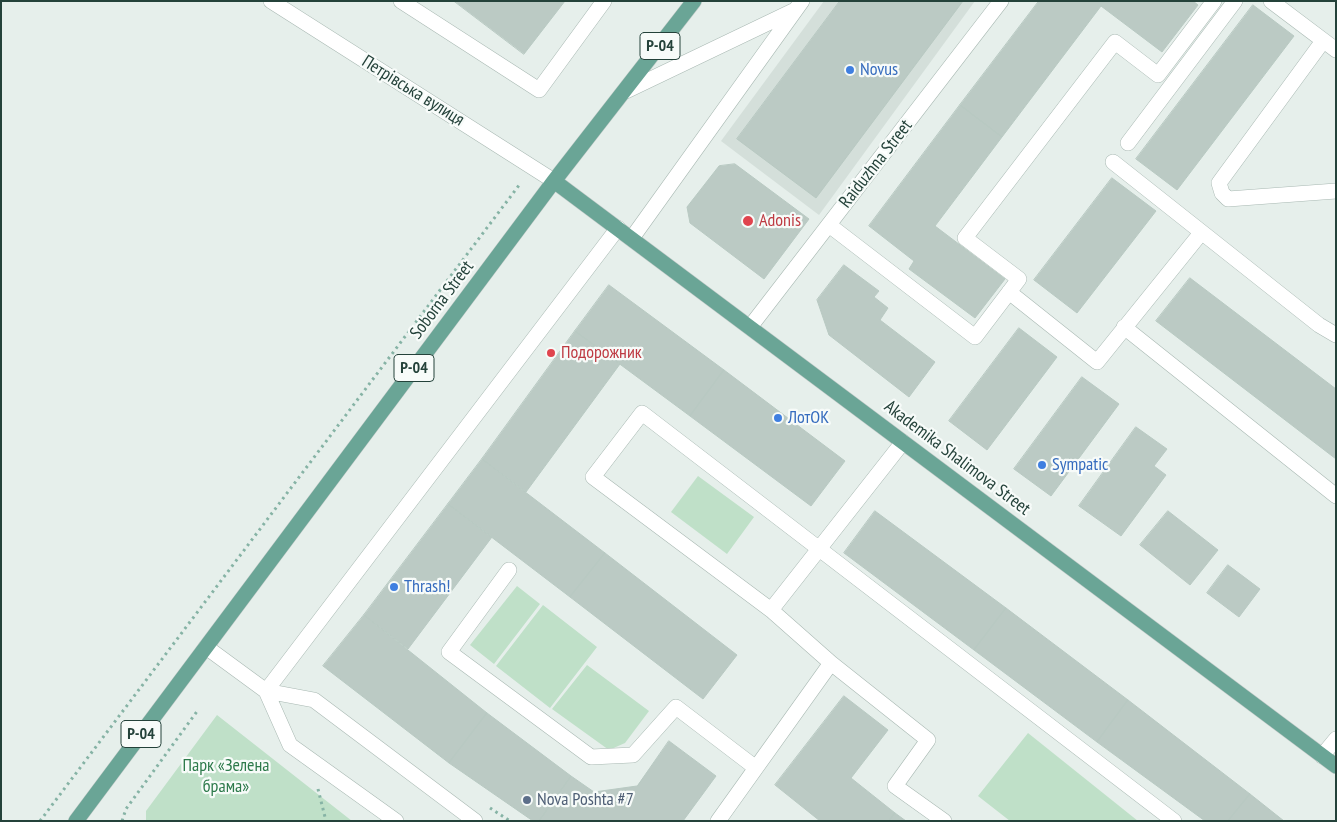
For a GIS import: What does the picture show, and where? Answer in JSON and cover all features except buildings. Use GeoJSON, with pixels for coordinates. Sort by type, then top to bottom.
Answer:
{"type":"FeatureCollection","features":[{"type":"Feature","properties":{"kind":"main road","name":"Soborna Street"},"geometry":{"type":"LineString","coordinates":[[206,647],[554,181],[626,92],[694,1]]}},
{"type":"Feature","properties":{"kind":"main road","name":"Akademika Shalimova Street"},"geometry":{"type":"LineString","coordinates":[[554,181],[1336,766]]}},
{"type":"Feature","properties":{"kind":"main road","name":"Р-04"},"geometry":{"type":"LineString","coordinates":[[76,821],[206,647]]}},
{"type":"Feature","properties":{"kind":"street","name":"Петрівська вулиця"},"geometry":{"type":"LineString","coordinates":[[271,1],[554,181]]}},
{"type":"Feature","properties":{"kind":"street"},"geometry":{"type":"LineString","coordinates":[[402,1],[539,90],[604,1]]}},
{"type":"Feature","properties":{"kind":"street","name":"Raiduzhna Street"},"geometry":{"type":"LineString","coordinates":[[750,326],[1002,1]]}},
{"type":"Feature","properties":{"kind":"street"},"geometry":{"type":"LineString","coordinates":[[829,226],[975,337],[1019,279],[965,238],[1115,42],[1158,75],[1214,1]]}},
{"type":"Feature","properties":{"kind":"street"},"geometry":{"type":"LineString","coordinates":[[1128,143],[1235,1]]}},
{"type":"Feature","properties":{"kind":"street"},"geometry":{"type":"LineString","coordinates":[[1271,1],[1336,50]]}},
{"type":"Feature","properties":{"kind":"street"},"geometry":{"type":"LineString","coordinates":[[626,92],[798,6]]}},
{"type":"Feature","properties":{"kind":"street"},"geometry":{"type":"LineString","coordinates":[[632,238],[798,6]]}},
{"type":"Feature","properties":{"kind":"street"},"geometry":{"type":"LineString","coordinates":[[1323,41],[1219,183],[1222,193],[1228,199],[1336,191]]}},
{"type":"Feature","properties":{"kind":"street"},"geometry":{"type":"LineString","coordinates":[[1112,162],[1319,325],[1336,335]]}},
{"type":"Feature","properties":{"kind":"street"},"geometry":{"type":"LineString","coordinates":[[266,691],[618,228]]}},
{"type":"Feature","properties":{"kind":"street"},"geometry":{"type":"LineString","coordinates":[[1009,292],[1097,362],[1201,233]]}},
{"type":"Feature","properties":{"kind":"street"},"geometry":{"type":"LineString","coordinates":[[1124,327],[1336,496]]}},
{"type":"Feature","properties":{"kind":"street"},"geometry":{"type":"LineString","coordinates":[[944,821],[895,786],[928,740],[831,663],[771,610],[593,477],[642,413],[1174,821]]}},
{"type":"Feature","properties":{"kind":"street"},"geometry":{"type":"LineString","coordinates":[[771,610],[903,442]]}},
{"type":"Feature","properties":{"kind":"street"},"geometry":{"type":"LineString","coordinates":[[509,570],[450,652],[591,757],[633,755],[676,707],[756,768]]}},
{"type":"Feature","properties":{"kind":"street"},"geometry":{"type":"LineString","coordinates":[[206,647],[266,691],[314,700],[475,821]]}},
{"type":"Feature","properties":{"kind":"street"},"geometry":{"type":"LineString","coordinates":[[718,821],[831,663]]}},
{"type":"Feature","properties":{"kind":"street"},"geometry":{"type":"LineString","coordinates":[[266,691],[290,745],[396,821]]}},
{"type":"Feature","properties":{"kind":"street"},"geometry":{"type":"LineString","coordinates":[[1322,756],[1336,739]]}},
{"type":"Feature","properties":{"kind":"path"},"geometry":{"type":"LineString","coordinates":[[40,821],[520,184]]}},
{"type":"Feature","properties":{"kind":"path"},"geometry":{"type":"LineString","coordinates":[[122,821],[126,809],[198,710]]}},
{"type":"Feature","properties":{"kind":"shaded area","name":"Novus"},"geometry":{"type":"Polygon","coordinates":[[[824,1],[975,1],[819,215],[721,141],[824,1]]]}},
{"type":"Feature","properties":{"kind":"green space"},"geometry":{"type":"Polygon","coordinates":[[[698,476],[754,517],[727,554],[671,512],[698,476]]]}},
{"type":"Feature","properties":{"kind":"green space"},"geometry":{"type":"Polygon","coordinates":[[[517,586],[540,604],[494,664],[470,645],[517,586]]]}},
{"type":"Feature","properties":{"kind":"green space"},"geometry":{"type":"Polygon","coordinates":[[[543,605],[597,647],[550,708],[496,666],[543,605]]]}},
{"type":"Feature","properties":{"kind":"green space"},"geometry":{"type":"Polygon","coordinates":[[[587,665],[649,711],[625,743],[609,750],[552,709],[587,665]]]}},
{"type":"Feature","properties":{"kind":"green space","name":"Парк «Зелена брама»"},"geometry":{"type":"Polygon","coordinates":[[[217,715],[352,821],[146,821],[146,811],[217,715]]]}},
{"type":"Feature","properties":{"kind":"green space"},"geometry":{"type":"Polygon","coordinates":[[[1028,733],[1138,821],[1010,821],[978,796],[1028,733]]]}},
{"type":"Feature","properties":{"kind":"place","name":"Novus"},"geometry":{"type":"Point","coordinates":[850,70]}},
{"type":"Feature","properties":{"kind":"place","name":"Adonis"},"geometry":{"type":"Point","coordinates":[748,221]}},
{"type":"Feature","properties":{"kind":"place","name":"Подорожник"},"geometry":{"type":"Point","coordinates":[551,353]}},
{"type":"Feature","properties":{"kind":"place","name":"ЛотОК"},"geometry":{"type":"Point","coordinates":[778,418]}},
{"type":"Feature","properties":{"kind":"place","name":"Sympatic"},"geometry":{"type":"Point","coordinates":[1042,465]}},
{"type":"Feature","properties":{"kind":"place","name":"Thrash!"},"geometry":{"type":"Point","coordinates":[394,587]}},
{"type":"Feature","properties":{"kind":"place","name":"Nova Poshta #7"},"geometry":{"type":"Point","coordinates":[527,800]}}]}
